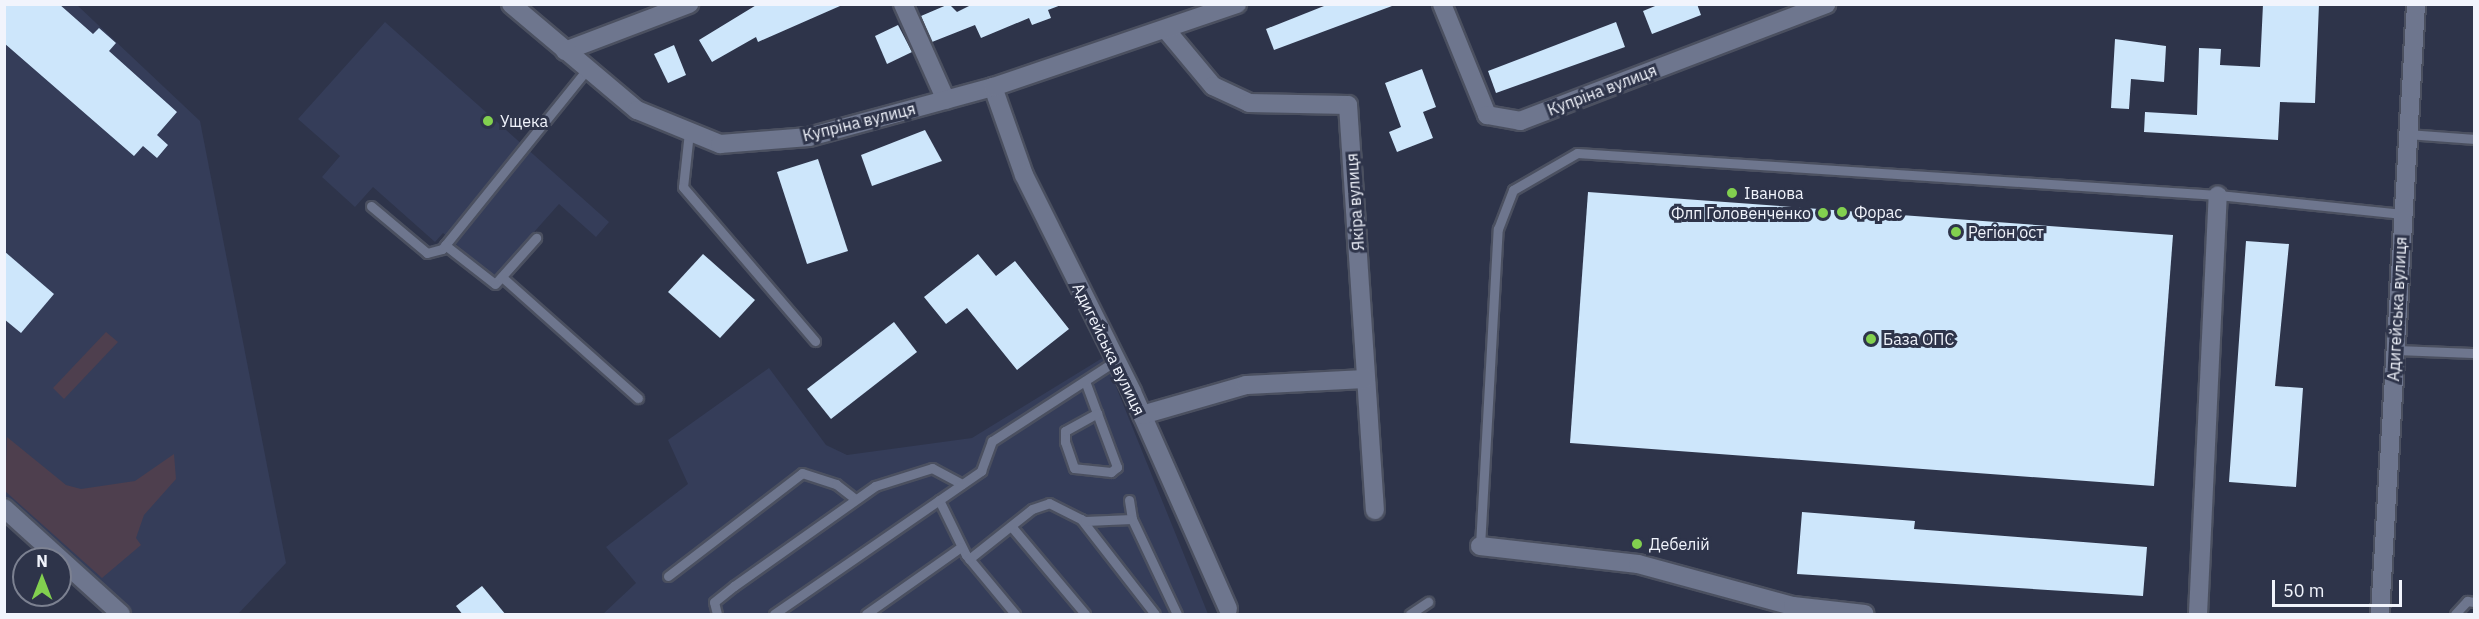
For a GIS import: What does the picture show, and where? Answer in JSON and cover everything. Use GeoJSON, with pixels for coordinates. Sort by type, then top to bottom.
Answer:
{"type":"FeatureCollection","features":[{"type":"Feature","properties":{"kind":"street","name":"Купріна вулиця"},"geometry":{"type":"LineString","coordinates":[[511,4],[637,110],[720,144],[809,137],[946,100],[1167,31],[1237,4]]}},
{"type":"Feature","properties":{"kind":"street"},"geometry":{"type":"LineString","coordinates":[[565,51],[689,4]]}},
{"type":"Feature","properties":{"kind":"street"},"geometry":{"type":"LineString","coordinates":[[903,4],[946,100]]}},
{"type":"Feature","properties":{"kind":"street","name":"Купріна вулиця"},"geometry":{"type":"LineString","coordinates":[[1442,4],[1487,115],[1520,121],[1826,4]]}},
{"type":"Feature","properties":{"kind":"street","name":"Адигейська вулиця"},"geometry":{"type":"LineString","coordinates":[[2380,615],[2416,4]]}},
{"type":"Feature","properties":{"kind":"street","name":"Якіра вулиця"},"geometry":{"type":"LineString","coordinates":[[1167,31],[1213,86],[1249,103],[1348,105],[1375,510]]}},
{"type":"Feature","properties":{"kind":"street","name":"Адигейська вулиця"},"geometry":{"type":"LineString","coordinates":[[993,87],[1024,175],[1142,415],[1228,609]]}},
{"type":"Feature","properties":{"kind":"street"},"geometry":{"type":"LineString","coordinates":[[2198,615],[2218,195]]}},
{"type":"Feature","properties":{"kind":"street"},"geometry":{"type":"LineString","coordinates":[[1142,415],[1246,385],[1366,378]]}},
{"type":"Feature","properties":{"kind":"street"},"geometry":{"type":"LineString","coordinates":[[4,508],[121,615]]}},
{"type":"Feature","properties":{"kind":"street"},"geometry":{"type":"LineString","coordinates":[[1480,546],[1638,564],[1793,606],[1864,615]]}},
{"type":"Feature","properties":{"kind":"lane"},"geometry":{"type":"LineString","coordinates":[[370,206],[427,253],[445,245],[586,69]]}},
{"type":"Feature","properties":{"kind":"lane"},"geometry":{"type":"LineString","coordinates":[[689,132],[684,187],[815,341]]}},
{"type":"Feature","properties":{"kind":"lane"},"geometry":{"type":"LineString","coordinates":[[2408,134],[2475,139]]}},
{"type":"Feature","properties":{"kind":"lane"},"geometry":{"type":"LineString","coordinates":[[1480,546],[1498,229],[1514,189],[1577,153],[2218,195],[2403,214]]}},
{"type":"Feature","properties":{"kind":"lane"},"geometry":{"type":"LineString","coordinates":[[445,245],[490,284],[502,277],[536,238]]}},
{"type":"Feature","properties":{"kind":"lane"},"geometry":{"type":"LineString","coordinates":[[502,277],[638,398]]}},
{"type":"Feature","properties":{"kind":"lane"},"geometry":{"type":"LineString","coordinates":[[2395,350],[2475,353]]}},
{"type":"Feature","properties":{"kind":"lane"},"geometry":{"type":"LineString","coordinates":[[774,615],[981,471],[992,441],[1115,361]]}},
{"type":"Feature","properties":{"kind":"lane"},"geometry":{"type":"LineString","coordinates":[[1085,381],[1097,413],[1117,467],[1111,472],[1074,468],[1065,442],[1065,431],[1097,413]]}},
{"type":"Feature","properties":{"kind":"lane"},"geometry":{"type":"LineString","coordinates":[[717,615],[714,602],[874,486],[932,468],[962,484]]}},
{"type":"Feature","properties":{"kind":"lane"},"geometry":{"type":"LineString","coordinates":[[668,576],[802,473],[836,484],[855,499]]}},
{"type":"Feature","properties":{"kind":"lane"},"geometry":{"type":"LineString","coordinates":[[939,500],[961,547],[1015,615]]}},
{"type":"Feature","properties":{"kind":"lane"},"geometry":{"type":"LineString","coordinates":[[1129,500],[1132,519],[1177,615]]}},
{"type":"Feature","properties":{"kind":"lane"},"geometry":{"type":"LineString","coordinates":[[969,559],[1011,526],[1049,503],[1081,519],[1155,615]]}},
{"type":"Feature","properties":{"kind":"lane"},"geometry":{"type":"LineString","coordinates":[[1081,519],[1132,519]]}},
{"type":"Feature","properties":{"kind":"lane"},"geometry":{"type":"LineString","coordinates":[[1011,526],[1085,615]]}},
{"type":"Feature","properties":{"kind":"lane"},"geometry":{"type":"LineString","coordinates":[[866,615],[961,547]]}},
{"type":"Feature","properties":{"kind":"lane"},"geometry":{"type":"LineString","coordinates":[[2455,615],[2467,601],[2475,602]]}},
{"type":"Feature","properties":{"kind":"lane"},"geometry":{"type":"LineString","coordinates":[[1410,615],[1428,602]]}},
{"type":"Feature","properties":{"kind":"shaded area"},"geometry":{"type":"Polygon","coordinates":[[[4,5],[77,5],[200,121],[286,563],[238,614],[130,614],[72,561],[72,547],[57,547],[5,499],[4,5]]]}},
{"type":"Feature","properties":{"kind":"shaded area"},"geometry":{"type":"Polygon","coordinates":[[[385,22],[609,222],[596,237],[559,204],[494,277],[443,233],[435,242],[373,187],[355,207],[322,177],[340,156],[298,119],[385,22]]]}},
{"type":"Feature","properties":{"kind":"shaded area"},"geometry":{"type":"Polygon","coordinates":[[[106,332],[118,342],[64,399],[53,388],[106,332]]]}},
{"type":"Feature","properties":{"kind":"shaded area"},"geometry":{"type":"Polygon","coordinates":[[[1104,357],[1208,614],[603,614],[636,583],[606,547],[688,484],[668,440],[769,368],[826,445],[847,455],[972,438],[1104,357]]]}},
{"type":"Feature","properties":{"kind":"shaded area"},"geometry":{"type":"Polygon","coordinates":[[[7,437],[66,485],[81,489],[135,481],[174,454],[176,479],[144,515],[136,538],[141,545],[102,578],[72,551],[72,547],[67,547],[5,491],[7,437]]]}},
{"type":"Feature","properties":{"kind":"building"},"geometry":{"type":"Polygon","coordinates":[[[4,4],[59,4],[93,34],[99,28],[116,43],[109,51],[177,112],[157,135],[168,145],[157,158],[143,146],[134,156],[4,43],[4,4]]]}},
{"type":"Feature","properties":{"kind":"building"},"geometry":{"type":"Polygon","coordinates":[[[758,4],[839,4],[840,6],[758,42],[756,37],[712,62],[699,40],[758,4]]]}},
{"type":"Feature","properties":{"kind":"building"},"geometry":{"type":"Polygon","coordinates":[[[949,4],[957,12],[973,4],[1061,5],[1048,10],[1051,18],[1032,25],[1029,18],[981,38],[975,25],[932,42],[921,16],[949,4]]]}},
{"type":"Feature","properties":{"kind":"building"},"geometry":{"type":"Polygon","coordinates":[[[1329,4],[1392,6],[1274,50],[1266,29],[1329,4]]]}},
{"type":"Feature","properties":{"kind":"building"},"geometry":{"type":"Polygon","coordinates":[[[1660,4],[1697,4],[1701,15],[1652,34],[1643,11],[1660,4]]]}},
{"type":"Feature","properties":{"kind":"building"},"geometry":{"type":"Polygon","coordinates":[[[2263,4],[2319,4],[2315,103],[2280,102],[2278,140],[2144,132],[2145,112],[2197,115],[2199,48],[2221,49],[2220,65],[2260,67],[2263,4]]]}},
{"type":"Feature","properties":{"kind":"building"},"geometry":{"type":"Polygon","coordinates":[[[1616,22],[1625,47],[1496,93],[1488,71],[1616,22]]]}},
{"type":"Feature","properties":{"kind":"building"},"geometry":{"type":"Polygon","coordinates":[[[898,25],[912,52],[887,64],[875,36],[898,25]]]}},
{"type":"Feature","properties":{"kind":"building"},"geometry":{"type":"Polygon","coordinates":[[[2115,39],[2166,46],[2164,82],[2131,79],[2129,109],[2111,108],[2115,39]]]}},
{"type":"Feature","properties":{"kind":"building"},"geometry":{"type":"Polygon","coordinates":[[[674,45],[686,75],[668,83],[654,54],[674,45]]]}},
{"type":"Feature","properties":{"kind":"building"},"geometry":{"type":"Polygon","coordinates":[[[1422,69],[1436,107],[1423,112],[1433,138],[1397,152],[1389,132],[1401,127],[1385,83],[1422,69]]]}},
{"type":"Feature","properties":{"kind":"building"},"geometry":{"type":"Polygon","coordinates":[[[925,130],[942,161],[872,186],[861,155],[925,130]]]}},
{"type":"Feature","properties":{"kind":"building"},"geometry":{"type":"Polygon","coordinates":[[[818,159],[848,251],[807,264],[777,172],[818,159]]]}},
{"type":"Feature","properties":{"kind":"building","name":"База ОПС"},"geometry":{"type":"Polygon","coordinates":[[[1588,192],[2173,235],[2154,486],[1570,443],[1588,192]]]}},
{"type":"Feature","properties":{"kind":"building"},"geometry":{"type":"Polygon","coordinates":[[[2246,241],[2289,244],[2275,386],[2303,388],[2296,487],[2229,482],[2246,241]]]}},
{"type":"Feature","properties":{"kind":"building"},"geometry":{"type":"Polygon","coordinates":[[[4,251],[54,294],[21,333],[4,319],[4,251]]]}},
{"type":"Feature","properties":{"kind":"building"},"geometry":{"type":"Polygon","coordinates":[[[703,254],[755,300],[720,338],[668,292],[703,254]]]}},
{"type":"Feature","properties":{"kind":"building"},"geometry":{"type":"Polygon","coordinates":[[[978,254],[996,276],[1015,261],[1069,329],[1017,370],[967,308],[946,324],[924,297],[978,254]]]}},
{"type":"Feature","properties":{"kind":"building"},"geometry":{"type":"Polygon","coordinates":[[[894,322],[917,352],[831,419],[807,389],[894,322]]]}},
{"type":"Feature","properties":{"kind":"building"},"geometry":{"type":"Polygon","coordinates":[[[1802,512],[1915,521],[1914,529],[2147,547],[2143,596],[1797,574],[1802,512]]]}},
{"type":"Feature","properties":{"kind":"building"},"geometry":{"type":"Polygon","coordinates":[[[482,586],[506,615],[463,615],[456,606],[482,586]]]}},
{"type":"Feature","properties":{"kind":"place","name":"Ущека"},"geometry":{"type":"Point","coordinates":[488,121]}},
{"type":"Feature","properties":{"kind":"place","name":"Іванова"},"geometry":{"type":"Point","coordinates":[1732,193]}},
{"type":"Feature","properties":{"kind":"place","name":"Форас"},"geometry":{"type":"Point","coordinates":[1842,212]}},
{"type":"Feature","properties":{"kind":"place","name":"Флп Головенченко"},"geometry":{"type":"Point","coordinates":[1823,213]}},
{"type":"Feature","properties":{"kind":"place","name":"Регіон ост"},"geometry":{"type":"Point","coordinates":[1956,232]}},
{"type":"Feature","properties":{"kind":"place","name":"База ОПС"},"geometry":{"type":"Point","coordinates":[1871,339]}},
{"type":"Feature","properties":{"kind":"place","name":"Дебелій"},"geometry":{"type":"Point","coordinates":[1637,544]}}]}
